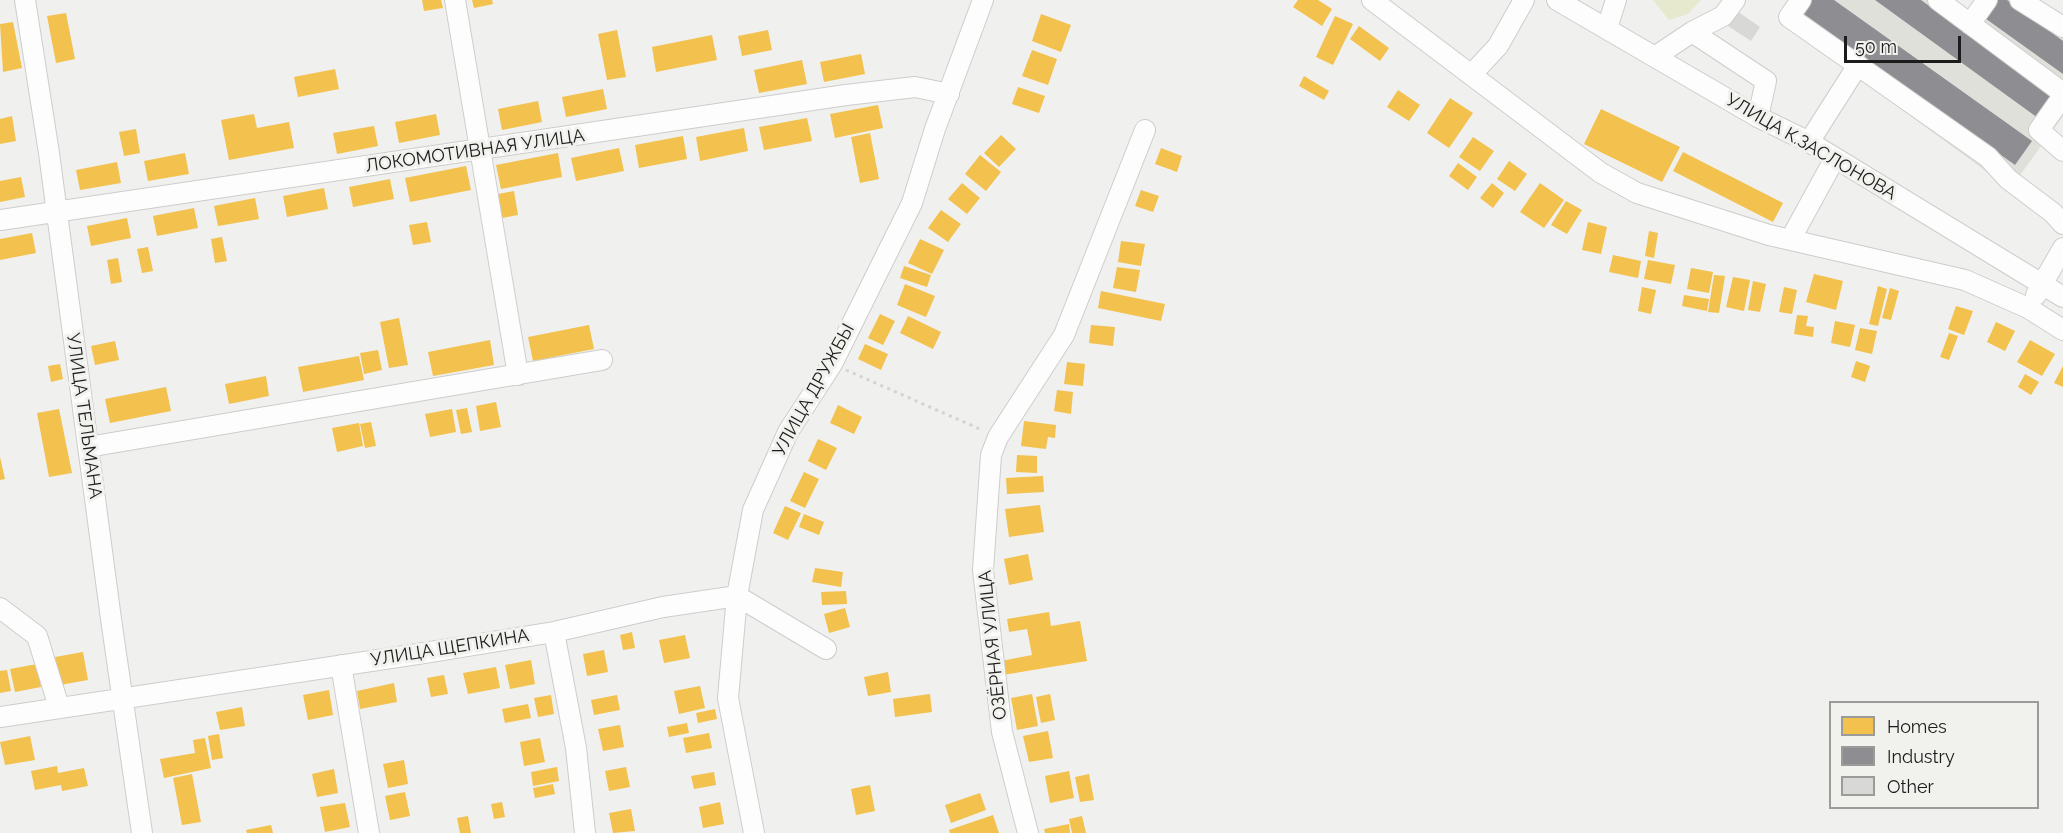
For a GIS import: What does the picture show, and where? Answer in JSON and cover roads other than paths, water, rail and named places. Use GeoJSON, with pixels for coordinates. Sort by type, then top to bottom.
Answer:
{"type":"FeatureCollection","features":[{"type":"Feature","properties":{"kind":"street","name":"УЛИЦА ТЕЛЬМАНА"},"geometry":{"type":"LineString","coordinates":[[25,0],[142,833]]}},
{"type":"Feature","properties":{"kind":"street"},"geometry":{"type":"LineString","coordinates":[[455,0],[518,375]]}},
{"type":"Feature","properties":{"kind":"street","name":"УЛИЦА ДРУЖБЫ"},"geometry":{"type":"LineString","coordinates":[[754,833],[728,698],[737,596],[753,510],[788,432],[832,364],[912,203],[935,129],[983,0]]}},
{"type":"Feature","properties":{"kind":"street"},"geometry":{"type":"LineString","coordinates":[[1372,0],[1601,173],[1637,193],[1769,236],[1965,280],[2028,308],[2063,330]]}},
{"type":"Feature","properties":{"kind":"street"},"geometry":{"type":"LineString","coordinates":[[1471,75],[1498,46],[1524,0]]}},
{"type":"Feature","properties":{"kind":"street","name":"УЛИЦА К.ЗАСЛОНОВА"},"geometry":{"type":"LineString","coordinates":[[1557,0],[1758,117],[1809,142],[2063,297]]}},
{"type":"Feature","properties":{"kind":"street"},"geometry":{"type":"LineString","coordinates":[[1607,28],[1616,0]]}},
{"type":"Feature","properties":{"kind":"street"},"geometry":{"type":"LineString","coordinates":[[1656,56],[1692,32],[1723,16],[1735,0]]}},
{"type":"Feature","properties":{"kind":"street"},"geometry":{"type":"LineString","coordinates":[[1801,0],[1789,17],[1988,157],[2008,179],[2053,213],[2063,224]]}},
{"type":"Feature","properties":{"kind":"street"},"geometry":{"type":"LineString","coordinates":[[1938,0],[2063,94],[2039,130],[2063,151]]}},
{"type":"Feature","properties":{"kind":"street"},"geometry":{"type":"LineString","coordinates":[[1970,24],[1987,0]]}},
{"type":"Feature","properties":{"kind":"street"},"geometry":{"type":"LineString","coordinates":[[2020,0],[2063,27]]}},
{"type":"Feature","properties":{"kind":"street"},"geometry":{"type":"LineString","coordinates":[[1692,32],[1766,81],[1758,117]]}},
{"type":"Feature","properties":{"kind":"street"},"geometry":{"type":"LineString","coordinates":[[1809,142],[1858,65]]}},
{"type":"Feature","properties":{"kind":"street","name":"ЛОКОМОТИВНАЯ УЛИЦА"},"geometry":{"type":"LineString","coordinates":[[0,220],[846,95],[915,87],[949,94]]}},
{"type":"Feature","properties":{"kind":"street","name":"ОЗЁРНАЯ УЛИЦА"},"geometry":{"type":"LineString","coordinates":[[1028,833],[1002,732],[983,570],[991,455],[998,437],[1064,335],[1145,129]]}},
{"type":"Feature","properties":{"kind":"street"},"geometry":{"type":"LineString","coordinates":[[1796,231],[1835,158]]}},
{"type":"Feature","properties":{"kind":"street"},"geometry":{"type":"LineString","coordinates":[[2028,308],[2063,248]]}},
{"type":"Feature","properties":{"kind":"street"},"geometry":{"type":"LineString","coordinates":[[88,447],[602,360]]}},
{"type":"Feature","properties":{"kind":"street"},"geometry":{"type":"LineString","coordinates":[[737,596],[826,649]]}},
{"type":"Feature","properties":{"kind":"street","name":"УЛИЦА ЩЕПКИНА"},"geometry":{"type":"LineString","coordinates":[[0,717],[554,632],[663,607],[737,596]]}},
{"type":"Feature","properties":{"kind":"street"},"geometry":{"type":"LineString","coordinates":[[0,608],[37,636],[59,707]]}},
{"type":"Feature","properties":{"kind":"street"},"geometry":{"type":"LineString","coordinates":[[554,632],[576,748],[585,833]]}},
{"type":"Feature","properties":{"kind":"street"},"geometry":{"type":"LineString","coordinates":[[340,665],[369,833]]}}]}
